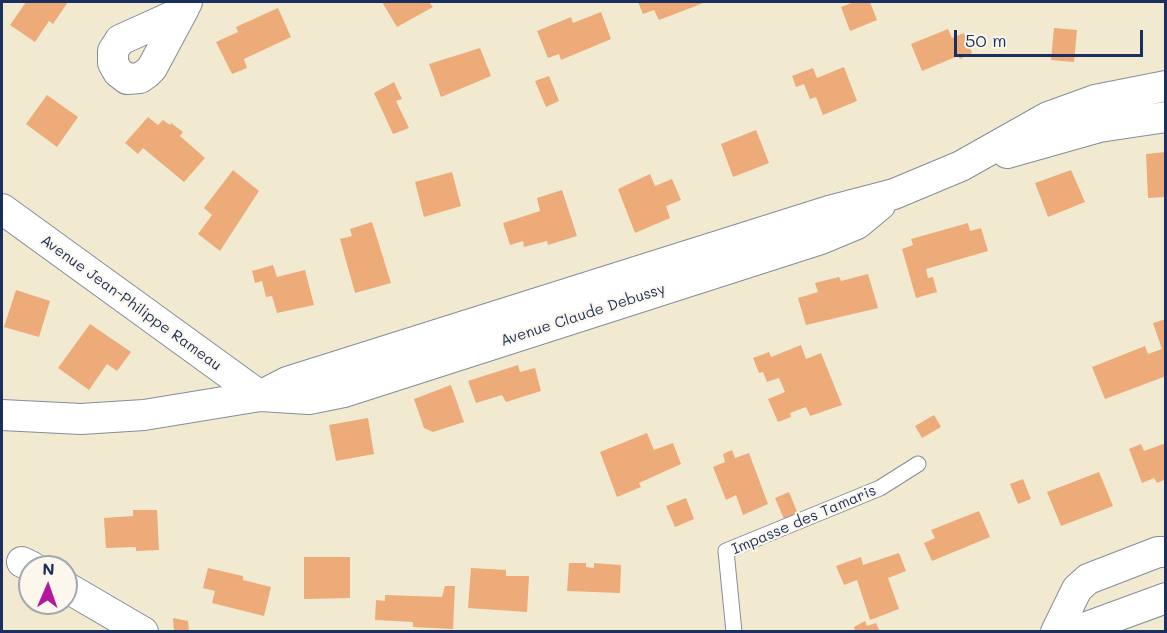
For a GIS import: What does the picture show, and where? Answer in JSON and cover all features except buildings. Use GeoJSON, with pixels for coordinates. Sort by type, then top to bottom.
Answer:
{"type":"FeatureCollection","features":[{"type":"Feature","properties":{"kind":"street","name":"Avenue Claude Debussy"},"geometry":{"type":"LineString","coordinates":[[2,415],[81,419],[144,416],[260,396],[287,382],[829,211],[894,194],[961,166],[1048,117],[1095,100],[1166,86]]}},
{"type":"Feature","properties":{"kind":"street","name":"Avenue Claude Debussy"},"geometry":{"type":"LineString","coordinates":[[961,166],[1099,127],[1166,117]]}},
{"type":"Feature","properties":{"kind":"street","name":"Avenue Jean-Philippe Rameau"},"geometry":{"type":"LineString","coordinates":[[2,209],[260,396]]}},
{"type":"Feature","properties":{"kind":"street"},"geometry":{"type":"LineString","coordinates":[[1056,632],[1077,589],[1088,579],[1158,552],[1166,552]]}},
{"type":"Feature","properties":{"kind":"street"},"geometry":{"type":"LineString","coordinates":[[78,594],[143,632]]}},
{"type":"Feature","properties":{"kind":"street"},"geometry":{"type":"LineString","coordinates":[[1073,632],[1166,598]]}},
{"type":"Feature","properties":{"kind":"lane","name":"Impasse des Tamaris"},"geometry":{"type":"LineString","coordinates":[[734,632],[726,551],[880,488],[918,464]]}}]}
